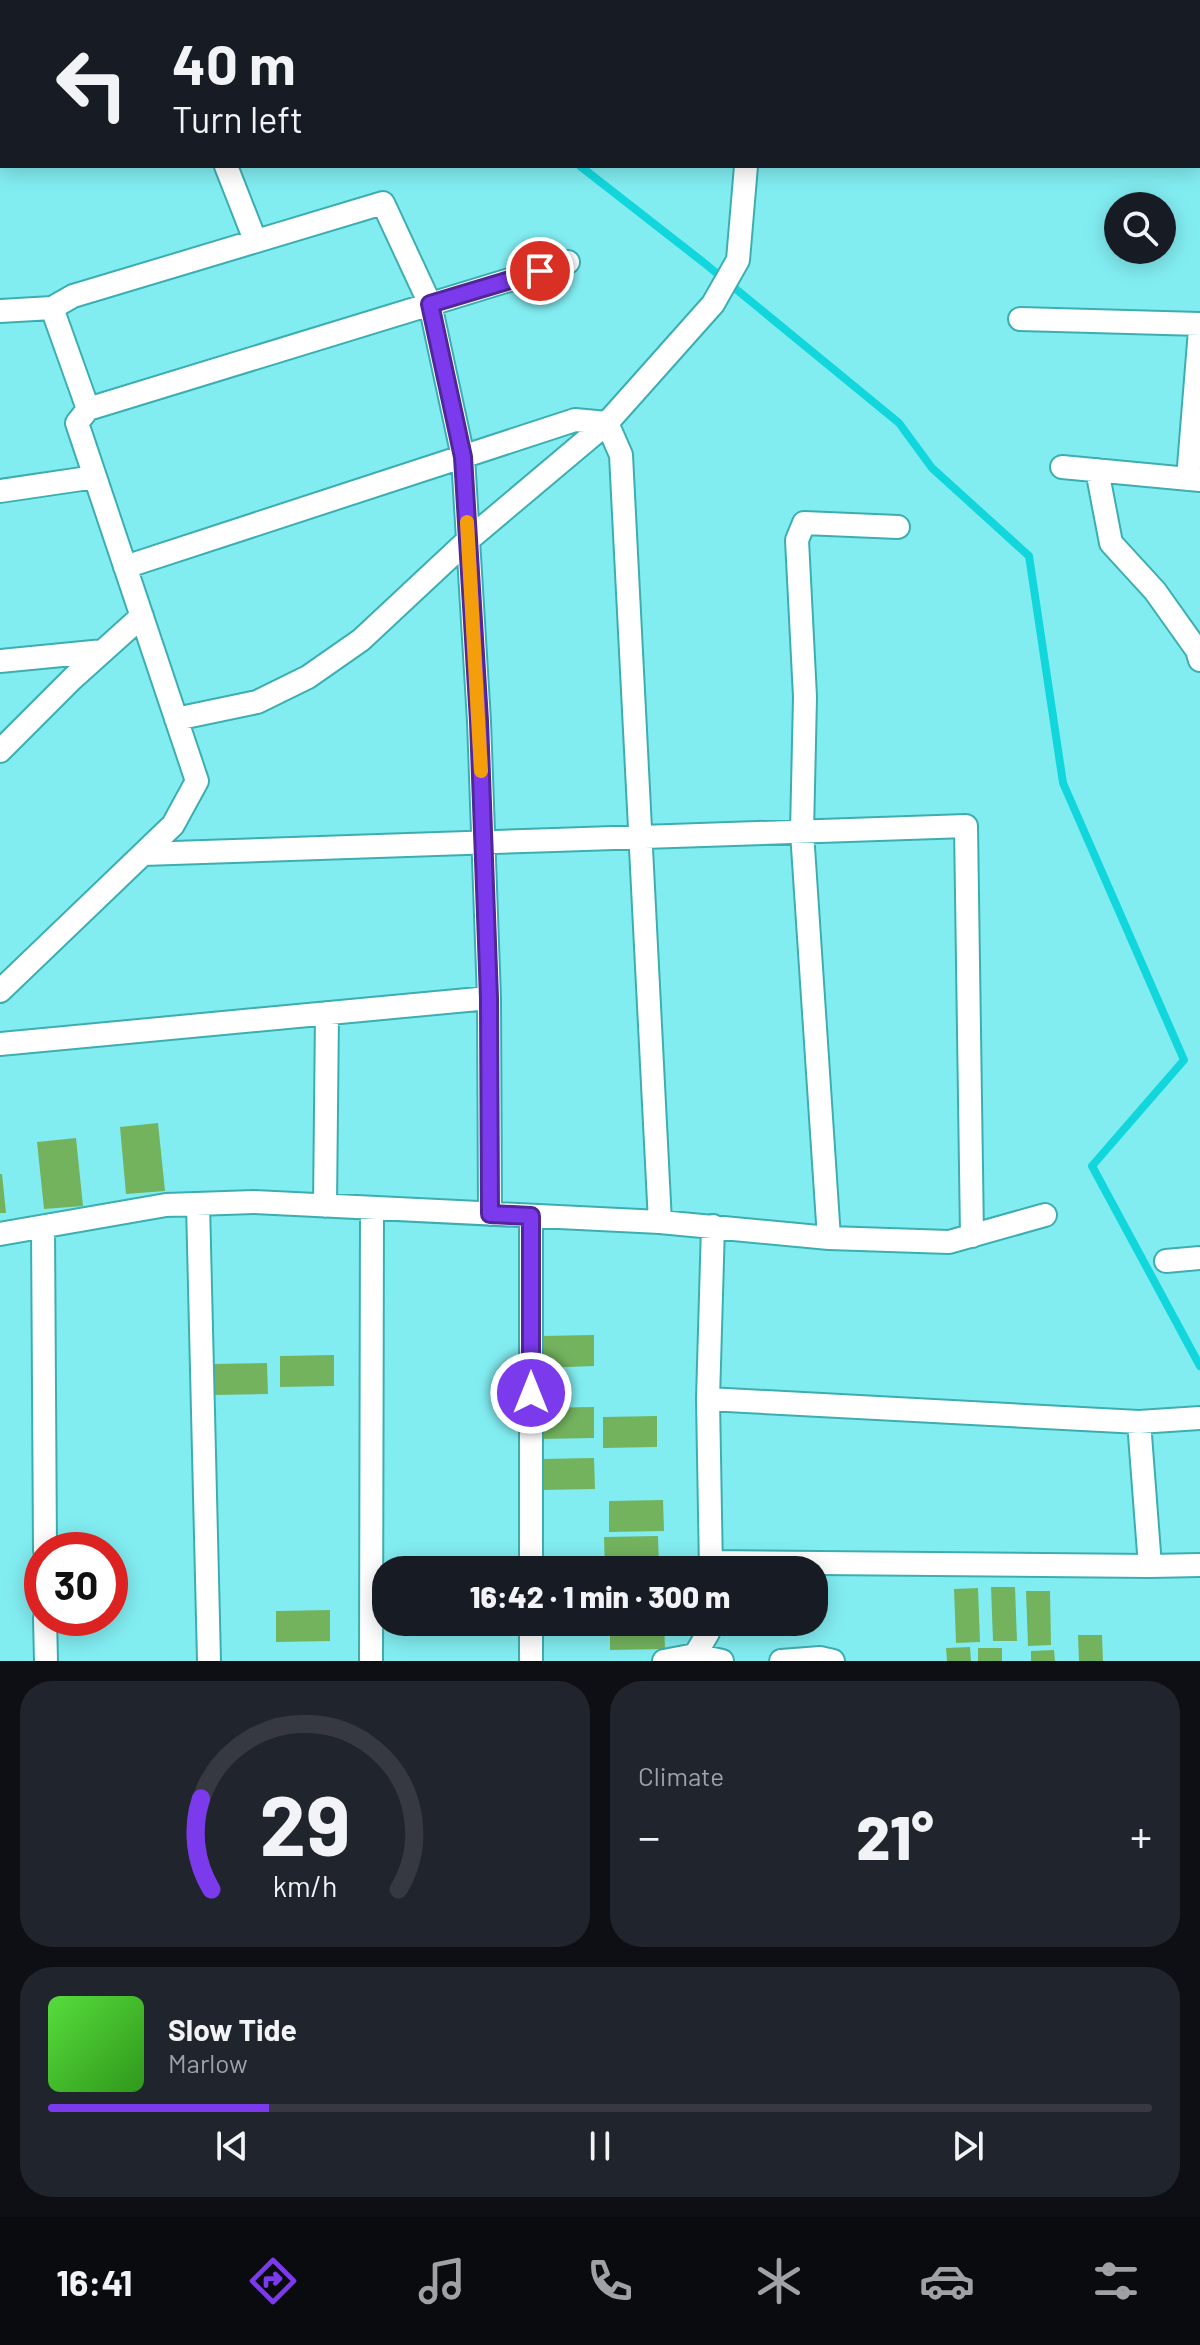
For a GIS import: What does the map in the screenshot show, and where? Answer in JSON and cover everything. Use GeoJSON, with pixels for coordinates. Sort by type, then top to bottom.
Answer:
{"type":"FeatureCollection","features":[{"type":"Feature","properties":{"kind":"street"},"geometry":{"type":"LineString","coordinates":[[227,168],[255,240]]}},
{"type":"Feature","properties":{"kind":"street"},"geometry":{"type":"LineString","coordinates":[[176,719],[257,702],[308,677],[361,640],[468,540],[607,423],[713,304],[738,260],[746,168]]}},
{"type":"Feature","properties":{"kind":"street"},"geometry":{"type":"LineString","coordinates":[[0,311],[52,308],[73,296],[383,203],[430,304],[463,457],[484,841],[489,998],[490,1214]]}},
{"type":"Feature","properties":{"kind":"street"},"geometry":{"type":"LineString","coordinates":[[0,991],[173,825],[197,781],[77,423],[88,409],[568,262]]}},
{"type":"Feature","properties":{"kind":"street"},"geometry":{"type":"LineString","coordinates":[[52,308],[88,409]]}},
{"type":"Feature","properties":{"kind":"street"},"geometry":{"type":"LineString","coordinates":[[1020,319],[1200,327],[1194,480],[1062,467]]}},
{"type":"Feature","properties":{"kind":"street"},"geometry":{"type":"LineString","coordinates":[[125,567],[575,420],[607,423]]}},
{"type":"Feature","properties":{"kind":"street"},"geometry":{"type":"LineString","coordinates":[[607,423],[621,455],[638,839],[660,1222]]}},
{"type":"Feature","properties":{"kind":"street"},"geometry":{"type":"LineString","coordinates":[[1097,470],[1111,543],[1155,591],[1197,650],[1200,660]]}},
{"type":"Feature","properties":{"kind":"street"},"geometry":{"type":"LineString","coordinates":[[0,491],[95,477]]}},
{"type":"Feature","properties":{"kind":"street"},"geometry":{"type":"LineString","coordinates":[[829,1238],[802,832],[805,697],[797,540],[804,523],[898,527]]}},
{"type":"Feature","properties":{"kind":"street"},"geometry":{"type":"LineString","coordinates":[[0,751],[142,616]]}},
{"type":"Feature","properties":{"kind":"street"},"geometry":{"type":"LineString","coordinates":[[0,661],[103,651]]}},
{"type":"Feature","properties":{"kind":"street"},"geometry":{"type":"LineString","coordinates":[[143,854],[966,826],[972,1236]]}},
{"type":"Feature","properties":{"kind":"street"},"geometry":{"type":"LineString","coordinates":[[0,1044],[489,998]]}},
{"type":"Feature","properties":{"kind":"street"},"geometry":{"type":"LineString","coordinates":[[325,1206],[327,1013]]}},
{"type":"Feature","properties":{"kind":"street"},"geometry":{"type":"LineString","coordinates":[[0,1234],[166,1205],[254,1202],[660,1222],[829,1238],[949,1242],[1045,1215]]}},
{"type":"Feature","properties":{"kind":"street"},"geometry":{"type":"LineString","coordinates":[[198,1204],[209,1661]]}},
{"type":"Feature","properties":{"kind":"street"},"geometry":{"type":"LineString","coordinates":[[371,1661],[372,1208]]}},
{"type":"Feature","properties":{"kind":"street"},"geometry":{"type":"LineString","coordinates":[[531,1216],[531,1556]]}},
{"type":"Feature","properties":{"kind":"street"},"geometry":{"type":"LineString","coordinates":[[711,1556],[708,1399],[713,1226]]}},
{"type":"Feature","properties":{"kind":"street"},"geometry":{"type":"LineString","coordinates":[[43,1227],[45,1532]]}},
{"type":"Feature","properties":{"kind":"street"},"geometry":{"type":"LineString","coordinates":[[1166,1261],[1200,1258]]}},
{"type":"Feature","properties":{"kind":"street"},"geometry":{"type":"LineString","coordinates":[[708,1399],[1139,1422],[1196,1419]]}},
{"type":"Feature","properties":{"kind":"street"},"geometry":{"type":"LineString","coordinates":[[1139,1422],[1150,1566]]}},
{"type":"Feature","properties":{"kind":"street"},"geometry":{"type":"LineString","coordinates":[[828,1566],[1200,1565]]}},
{"type":"Feature","properties":{"kind":"street"},"geometry":{"type":"LineString","coordinates":[[45,1636],[46,1661]]}},
{"type":"Feature","properties":{"kind":"street"},"geometry":{"type":"LineString","coordinates":[[531,1636],[531,1661]]}},
{"type":"Feature","properties":{"kind":"street"},"geometry":{"type":"LineString","coordinates":[[695,1655],[706,1636]]}},
{"type":"Feature","properties":{"kind":"street"},"geometry":{"type":"LineString","coordinates":[[664,1661],[695,1655],[722,1661]]}},
{"type":"Feature","properties":{"kind":"street"},"geometry":{"type":"LineString","coordinates":[[781,1661],[820,1658],[833,1661]]}},
{"type":"Feature","properties":{"kind":"building"},"geometry":{"type":"Polygon","coordinates":[[[158,1123],[165,1191],[126,1194],[120,1127],[158,1123]]]}},
{"type":"Feature","properties":{"kind":"building"},"geometry":{"type":"Polygon","coordinates":[[[76,1138],[83,1206],[44,1209],[37,1142],[76,1138]]]}},
{"type":"Feature","properties":{"kind":"building"},"geometry":{"type":"Polygon","coordinates":[[[2,1174],[6,1213],[0,1213],[2,1174]]]}},
{"type":"Feature","properties":{"kind":"building"},"geometry":{"type":"Polygon","coordinates":[[[594,1335],[594,1366],[540,1368],[540,1336],[594,1335]]]}},
{"type":"Feature","properties":{"kind":"building"},"geometry":{"type":"Polygon","coordinates":[[[334,1355],[334,1386],[280,1387],[280,1356],[334,1355]]]}},
{"type":"Feature","properties":{"kind":"building"},"geometry":{"type":"Polygon","coordinates":[[[267,1363],[268,1394],[214,1395],[213,1364],[267,1363]]]}},
{"type":"Feature","properties":{"kind":"building"},"geometry":{"type":"Polygon","coordinates":[[[594,1407],[594,1438],[540,1439],[539,1408],[594,1407]]]}},
{"type":"Feature","properties":{"kind":"building"},"geometry":{"type":"Polygon","coordinates":[[[657,1416],[657,1447],[603,1448],[603,1417],[657,1416]]]}},
{"type":"Feature","properties":{"kind":"building"},"geometry":{"type":"Polygon","coordinates":[[[594,1458],[595,1489],[541,1490],[541,1459],[594,1458]]]}},
{"type":"Feature","properties":{"kind":"building"},"geometry":{"type":"Polygon","coordinates":[[[663,1500],[664,1531],[609,1532],[609,1501],[663,1500]]]}},
{"type":"Feature","properties":{"kind":"building"},"geometry":{"type":"Polygon","coordinates":[[[658,1536],[659,1556],[605,1556],[604,1537],[658,1536]]]}},
{"type":"Feature","properties":{"kind":"building"},"geometry":{"type":"Polygon","coordinates":[[[991,1587],[1015,1587],[1017,1641],[993,1641],[991,1587]]]}},
{"type":"Feature","properties":{"kind":"building"},"geometry":{"type":"Polygon","coordinates":[[[978,1588],[980,1642],[956,1643],[954,1589],[978,1588]]]}},
{"type":"Feature","properties":{"kind":"building"},"geometry":{"type":"Polygon","coordinates":[[[1026,1591],[1050,1591],[1051,1645],[1028,1646],[1026,1591]]]}},
{"type":"Feature","properties":{"kind":"building"},"geometry":{"type":"Polygon","coordinates":[[[330,1610],[330,1641],[276,1642],[276,1611],[330,1610]]]}},
{"type":"Feature","properties":{"kind":"building"},"geometry":{"type":"Polygon","coordinates":[[[1078,1635],[1102,1635],[1103,1661],[1079,1661],[1078,1635]]]}},
{"type":"Feature","properties":{"kind":"building"},"geometry":{"type":"Polygon","coordinates":[[[610,1636],[665,1636],[665,1649],[610,1650],[610,1636]]]}},
{"type":"Feature","properties":{"kind":"building"},"geometry":{"type":"Polygon","coordinates":[[[970,1647],[971,1661],[947,1661],[946,1648],[970,1647]]]}},
{"type":"Feature","properties":{"kind":"building"},"geometry":{"type":"Polygon","coordinates":[[[978,1648],[1002,1648],[1002,1661],[978,1661],[978,1648]]]}},
{"type":"Feature","properties":{"kind":"building"},"geometry":{"type":"Polygon","coordinates":[[[1054,1650],[1055,1661],[1031,1661],[1031,1651],[1054,1650]]]}},
{"type":"Feature","properties":{"kind":"waterway"},"geometry":{"type":"LineString","coordinates":[[583,168],[899,423],[932,468],[1029,556],[1063,783],[1184,1060],[1092,1166],[1200,1366]]}},
{"type":"Feature","properties":{"kind":"slow traffic"},"geometry":{"type":"LineString","coordinates":[[467,522],[481,771]]}},
{"type":"Feature","properties":{"kind":"route"},"geometry":{"type":"LineString","coordinates":[[531,1393],[531,1216],[490,1214],[489,998],[479,721],[463,457],[430,304],[540,271]]}}]}
